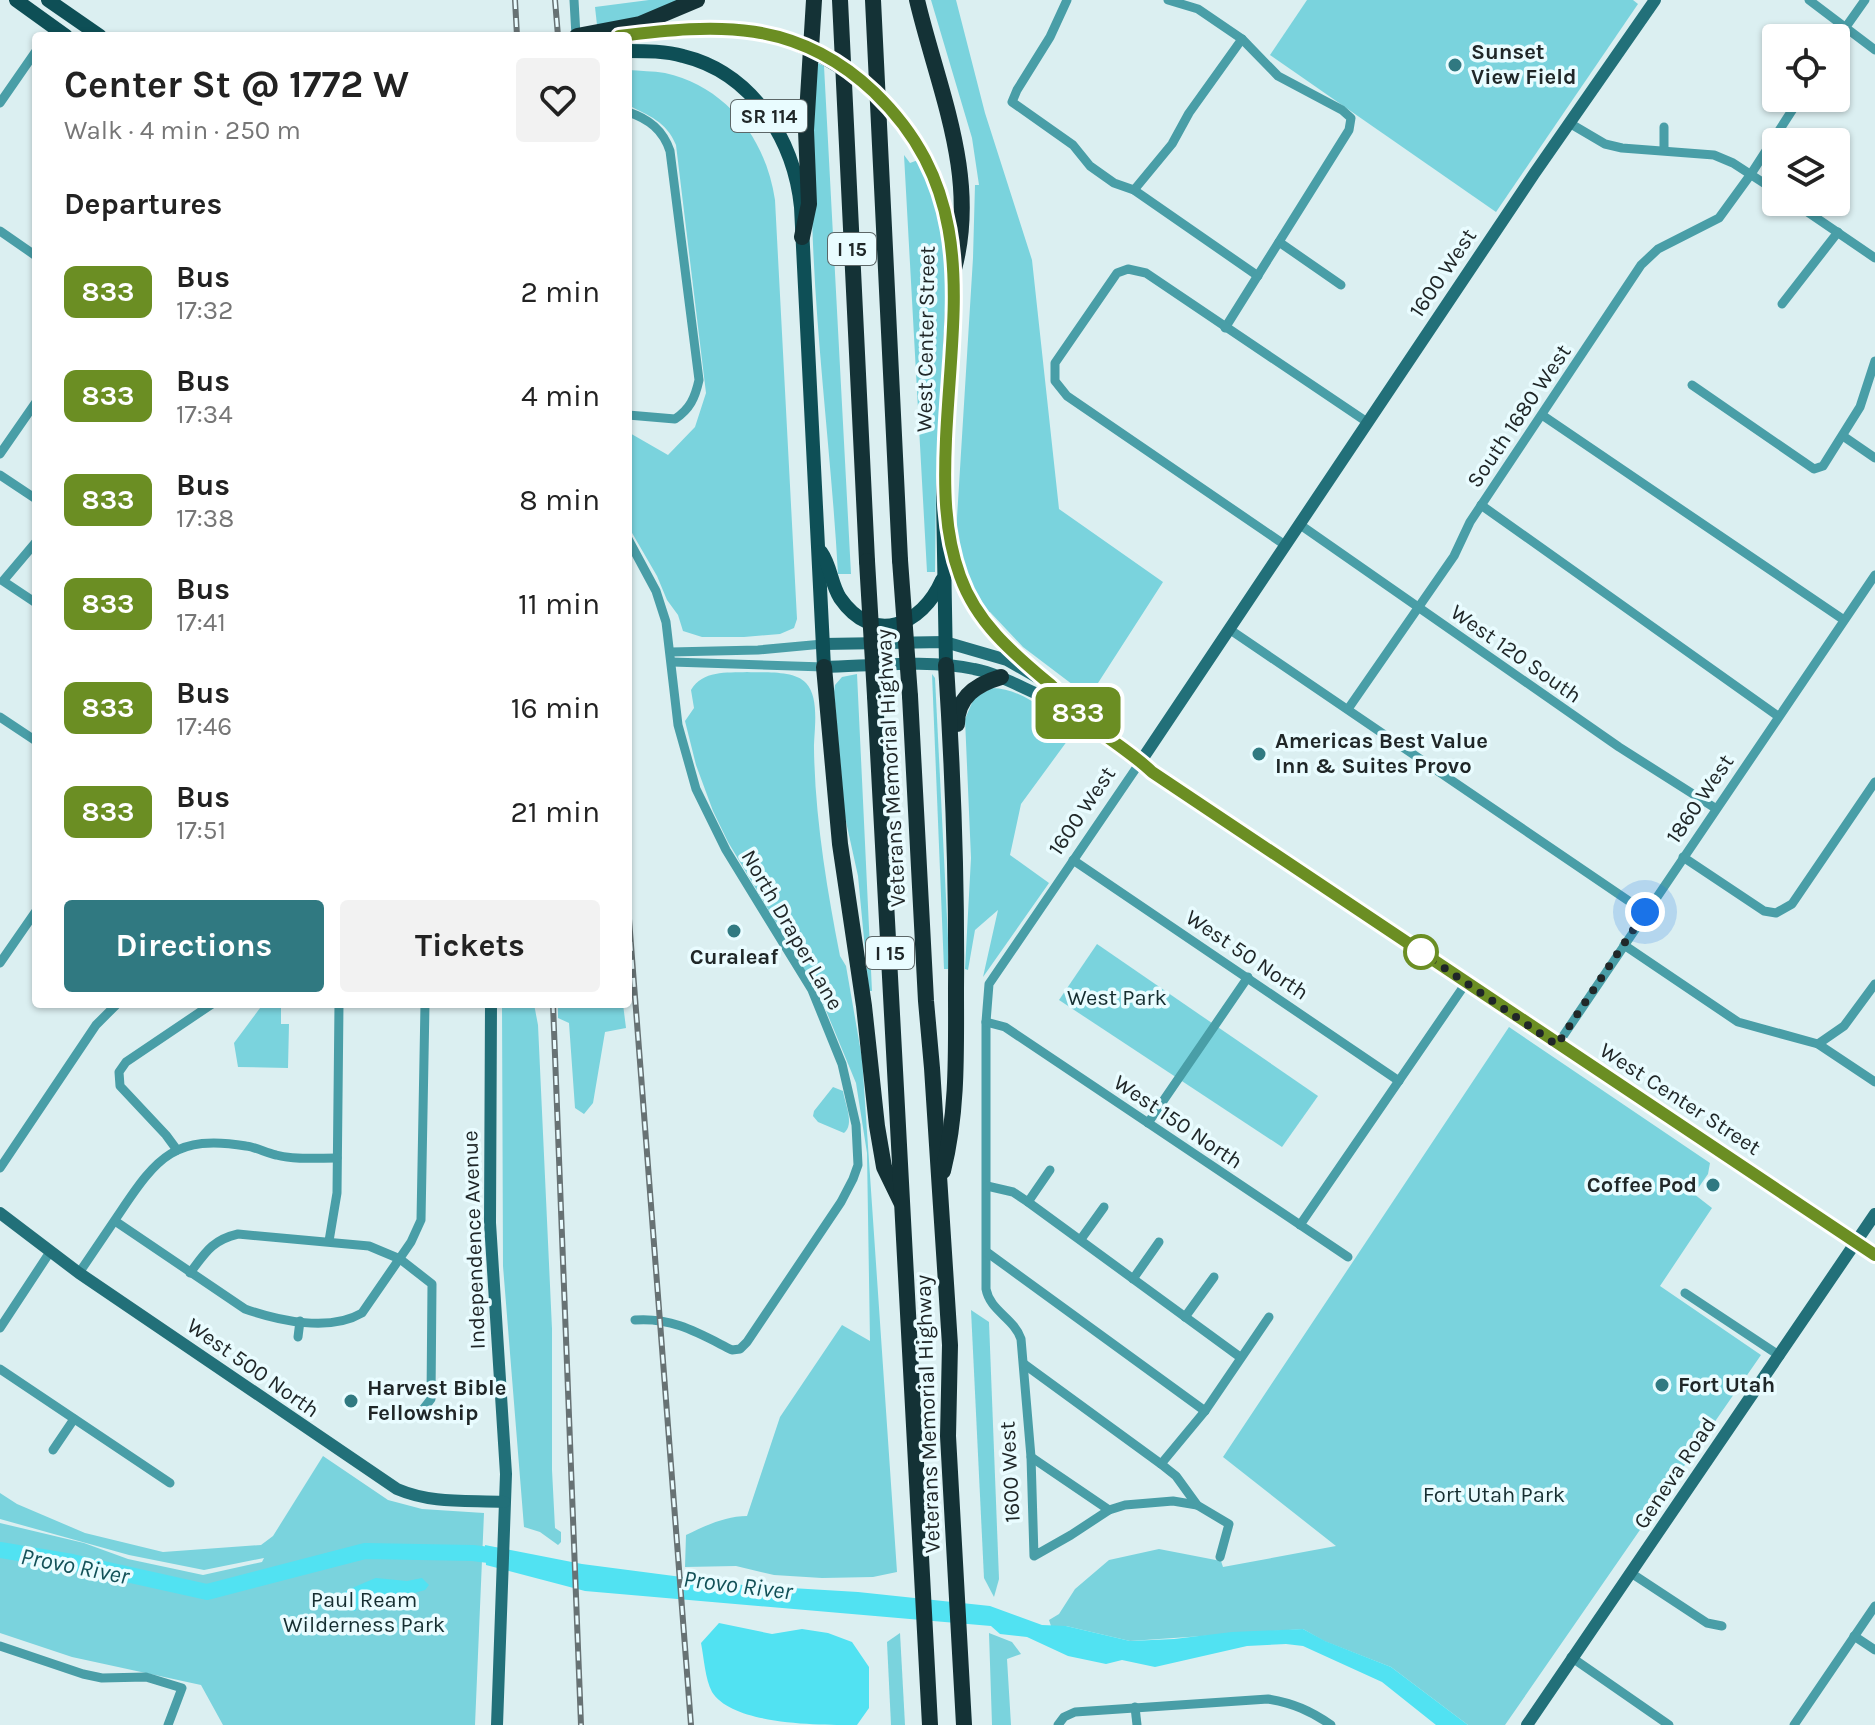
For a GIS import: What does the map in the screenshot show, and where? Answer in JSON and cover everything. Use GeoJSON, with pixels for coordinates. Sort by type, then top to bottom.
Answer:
{"type":"FeatureCollection","features":[{"type":"Feature","properties":{"kind":"highway"},"geometry":{"type":"LineString","coordinates":[[617,32],[659,18],[697,0]]}},
{"type":"Feature","properties":{"kind":"highway"},"geometry":{"type":"LineString","coordinates":[[802,237],[809,204],[806,130],[814,0]]}},
{"type":"Feature","properties":{"kind":"highway","name":"Veterans Memorial Highway"},"geometry":{"type":"LineString","coordinates":[[840,0],[930,1725]]}},
{"type":"Feature","properties":{"kind":"highway","name":"Veterans Memorial Highway"},"geometry":{"type":"LineString","coordinates":[[873,0],[900,560],[950,1345],[948,1436],[964,1725]]}},
{"type":"Feature","properties":{"kind":"highway"},"geometry":{"type":"LineString","coordinates":[[917,0],[960,164],[962,232],[954,269]]}},
{"type":"Feature","properties":{"kind":"highway"},"geometry":{"type":"LineString","coordinates":[[939,1184],[951,1140],[955,1079],[957,901],[946,665]]}},
{"type":"Feature","properties":{"kind":"highway"},"geometry":{"type":"LineString","coordinates":[[824,667],[840,844],[867,1024],[877,1126],[884,1167],[904,1209]]}},
{"type":"Feature","properties":{"kind":"highway"},"geometry":{"type":"LineString","coordinates":[[951,749],[956,738],[959,709],[966,695],[980,685],[1001,677]]}},
{"type":"Feature","properties":{"kind":"main road"},"geometry":{"type":"LineString","coordinates":[[16,0],[49,31]]}},
{"type":"Feature","properties":{"kind":"main road"},"geometry":{"type":"LineString","coordinates":[[55,2],[95,32]]}},
{"type":"Feature","properties":{"kind":"main road","name":"West Center Street"},"geometry":{"type":"LineString","coordinates":[[630,32],[710,27],[753,31],[817,52],[858,78],[901,120],[932,172],[950,230],[954,269],[943,497],[946,665]]}},
{"type":"Feature","properties":{"kind":"main road","name":"SR 114"},"geometry":{"type":"LineString","coordinates":[[632,51],[681,55],[726,75],[753,97],[778,131],[793,165],[799,192],[802,237],[824,667]]}},
{"type":"Feature","properties":{"kind":"main road"},"geometry":{"type":"LineString","coordinates":[[943,497],[955,561],[972,604],[997,638],[1043,680]]}},
{"type":"Feature","properties":{"kind":"main road"},"geometry":{"type":"LineString","coordinates":[[819,548],[842,600],[855,615],[875,625],[898,624],[918,614],[931,602],[943,578]]}},
{"type":"Feature","properties":{"kind":"street"},"geometry":{"type":"LineString","coordinates":[[574,0],[577,32]]}},
{"type":"Feature","properties":{"kind":"street"},"geometry":{"type":"LineString","coordinates":[[1067,0],[1050,37],[1012,102],[1073,145],[1090,166],[1114,183],[1134,190],[1258,276]]}},
{"type":"Feature","properties":{"kind":"street"},"geometry":{"type":"LineString","coordinates":[[1168,0],[1198,9],[1242,39],[1278,76],[1342,110],[1351,118],[1349,130],[1225,328]]}},
{"type":"Feature","properties":{"kind":"street","name":"1600 West"},"geometry":{"type":"LineString","coordinates":[[1109,1510],[1034,1556],[1031,1457],[1020,1333],[987,1298],[986,1022],[989,984],[1534,174],[1655,0]]}},
{"type":"Feature","properties":{"kind":"street"},"geometry":{"type":"LineString","coordinates":[[1809,0],[1841,24]]}},
{"type":"Feature","properties":{"kind":"street"},"geometry":{"type":"LineString","coordinates":[[1847,24],[1865,0]]}},
{"type":"Feature","properties":{"kind":"street"},"geometry":{"type":"LineString","coordinates":[[1850,31],[1875,50]]}},
{"type":"Feature","properties":{"kind":"street"},"geometry":{"type":"LineString","coordinates":[[1134,190],[1172,144],[1189,113],[1242,39]]}},
{"type":"Feature","properties":{"kind":"street"},"geometry":{"type":"LineString","coordinates":[[0,103],[32,57]]}},
{"type":"Feature","properties":{"kind":"street","name":"South 1680 West"},"geometry":{"type":"LineString","coordinates":[[1348,709],[1454,556],[1481,505],[1641,265],[1658,249],[1719,218],[1791,112]]}},
{"type":"Feature","properties":{"kind":"street"},"geometry":{"type":"LineString","coordinates":[[632,114],[650,121],[667,141],[698,365],[696,395],[689,407],[675,419],[632,415]]}},
{"type":"Feature","properties":{"kind":"street"},"geometry":{"type":"LineString","coordinates":[[1571,124],[1605,144],[1622,148],[1714,155],[1762,181]]}},
{"type":"Feature","properties":{"kind":"street"},"geometry":{"type":"LineString","coordinates":[[1664,127],[1664,150]]}},
{"type":"Feature","properties":{"kind":"street"},"geometry":{"type":"LineString","coordinates":[[1814,216],[1875,258]]}},
{"type":"Feature","properties":{"kind":"street"},"geometry":{"type":"LineString","coordinates":[[0,231],[32,253]]}},
{"type":"Feature","properties":{"kind":"street"},"geometry":{"type":"LineString","coordinates":[[1782,304],[1838,232]]}},
{"type":"Feature","properties":{"kind":"street"},"geometry":{"type":"LineString","coordinates":[[1279,242],[1341,285]]}},
{"type":"Feature","properties":{"kind":"street"},"geometry":{"type":"LineString","coordinates":[[1285,545],[1067,396],[1055,381],[1055,363],[1117,273],[1128,269],[1146,273],[1367,422]]}},
{"type":"Feature","properties":{"kind":"street"},"geometry":{"type":"LineString","coordinates":[[1692,385],[1814,469],[1823,466],[1860,407],[1875,361]]}},
{"type":"Feature","properties":{"kind":"street"},"geometry":{"type":"LineString","coordinates":[[0,454],[32,408]]}},
{"type":"Feature","properties":{"kind":"street"},"geometry":{"type":"LineString","coordinates":[[1542,415],[1844,620]]}},
{"type":"Feature","properties":{"kind":"street"},"geometry":{"type":"LineString","coordinates":[[1843,436],[1875,458]]}},
{"type":"Feature","properties":{"kind":"street"},"geometry":{"type":"LineString","coordinates":[[0,475],[32,496]]}},
{"type":"Feature","properties":{"kind":"street"},"geometry":{"type":"LineString","coordinates":[[1481,505],[1778,716]]}},
{"type":"Feature","properties":{"kind":"street","name":"West 120 South"},"geometry":{"type":"LineString","coordinates":[[1299,524],[1619,747],[1715,808]]}},
{"type":"Feature","properties":{"kind":"street","name":"North Draper Lane"},"geometry":{"type":"LineString","coordinates":[[632,546],[656,591],[666,622],[678,725],[696,789],[726,850],[812,990],[842,1064],[856,1125],[858,1165],[841,1202],[740,1349],[732,1350],[675,1323],[660,1319],[635,1320]]}},
{"type":"Feature","properties":{"kind":"street"},"geometry":{"type":"LineString","coordinates":[[32,547],[3,581],[32,600]]}},
{"type":"Feature","properties":{"kind":"street","name":"1860 West"},"geometry":{"type":"LineString","coordinates":[[1557,1045],[1875,575]]}},
{"type":"Feature","properties":{"kind":"street"},"geometry":{"type":"LineString","coordinates":[[1229,629],[1645,912]]}},
{"type":"Feature","properties":{"kind":"street","name":"West Center Street"},"geometry":{"type":"LineString","coordinates":[[672,657],[823,644],[945,642],[999,657],[1054,687],[1067,705],[1152,772],[1875,1255]]}},
{"type":"Feature","properties":{"kind":"street","name":"West Center Street"},"geometry":{"type":"LineString","coordinates":[[672,657],[824,667],[946,665],[973,668],[1001,677],[1045,700],[1067,705]]}},
{"type":"Feature","properties":{"kind":"street"},"geometry":{"type":"LineString","coordinates":[[0,717],[32,738]]}},
{"type":"Feature","properties":{"kind":"street"},"geometry":{"type":"LineString","coordinates":[[1683,857],[1764,911],[1776,913],[1792,904],[1875,782]]}},
{"type":"Feature","properties":{"kind":"street","name":"West 50 North"},"geometry":{"type":"LineString","coordinates":[[1073,860],[1399,1081]]}},
{"type":"Feature","properties":{"kind":"street"},"geometry":{"type":"LineString","coordinates":[[0,963],[32,917]]}},
{"type":"Feature","properties":{"kind":"street"},"geometry":{"type":"LineString","coordinates":[[0,942],[9,949]]}},
{"type":"Feature","properties":{"kind":"street"},"geometry":{"type":"LineString","coordinates":[[1624,945],[1738,1022],[1818,1044],[1875,1082]]}},
{"type":"Feature","properties":{"kind":"street"},"geometry":{"type":"LineString","coordinates":[[1148,1123],[1248,977]]}},
{"type":"Feature","properties":{"kind":"street"},"geometry":{"type":"LineString","coordinates":[[1300,1225],[1466,983]]}},
{"type":"Feature","properties":{"kind":"street"},"geometry":{"type":"LineString","coordinates":[[1818,1044],[1844,1026],[1875,984]]}},
{"type":"Feature","properties":{"kind":"street"},"geometry":{"type":"LineString","coordinates":[[0,1168],[96,1025],[113,1008]]}},
{"type":"Feature","properties":{"kind":"street"},"geometry":{"type":"LineString","coordinates":[[177,1150],[120,1086],[119,1072],[126,1062],[206,1008]]}},
{"type":"Feature","properties":{"kind":"street"},"geometry":{"type":"LineString","coordinates":[[329,1241],[337,1202],[339,1008]]}},
{"type":"Feature","properties":{"kind":"street"},"geometry":{"type":"LineString","coordinates":[[115,1221],[245,1309],[264,1316],[300,1321],[343,1322],[362,1313],[416,1234],[423,1207],[425,1008]]}},
{"type":"Feature","properties":{"kind":"street","name":"Independence Avenue"},"geometry":{"type":"LineString","coordinates":[[491,1008],[490,1223],[506,1474],[497,1725]]}},
{"type":"Feature","properties":{"kind":"street","name":"West 150 North"},"geometry":{"type":"LineString","coordinates":[[986,1022],[1005,1027],[1348,1257]]}},
{"type":"Feature","properties":{"kind":"street"},"geometry":{"type":"LineString","coordinates":[[79,1273],[150,1169],[177,1150],[220,1143],[249,1146],[295,1158],[337,1158]]}},
{"type":"Feature","properties":{"kind":"street"},"geometry":{"type":"LineString","coordinates":[[1028,1202],[1050,1170]]}},
{"type":"Feature","properties":{"kind":"street"},"geometry":{"type":"LineString","coordinates":[[987,1186],[1013,1192],[1028,1202],[1240,1357]]}},
{"type":"Feature","properties":{"kind":"street"},"geometry":{"type":"LineString","coordinates":[[1081,1239],[1104,1207]]}},
{"type":"Feature","properties":{"kind":"street","name":"West 500 North"},"geometry":{"type":"LineString","coordinates":[[0,1213],[79,1273],[397,1489],[437,1501],[504,1502]]}},
{"type":"Feature","properties":{"kind":"street","name":"Geneva Road"},"geometry":{"type":"LineString","coordinates":[[1527,1725],[1875,1214]]}},
{"type":"Feature","properties":{"kind":"street"},"geometry":{"type":"LineString","coordinates":[[190,1273],[209,1246],[238,1234],[369,1246],[400,1259],[432,1284],[431,1399],[421,1412]]}},
{"type":"Feature","properties":{"kind":"street"},"geometry":{"type":"LineString","coordinates":[[1133,1279],[1159,1242]]}},
{"type":"Feature","properties":{"kind":"street"},"geometry":{"type":"LineString","coordinates":[[0,1328],[50,1252]]}},
{"type":"Feature","properties":{"kind":"street"},"geometry":{"type":"LineString","coordinates":[[988,1253],[1205,1411]]}},
{"type":"Feature","properties":{"kind":"street"},"geometry":{"type":"LineString","coordinates":[[1185,1317],[1214,1277]]}},
{"type":"Feature","properties":{"kind":"street"},"geometry":{"type":"LineString","coordinates":[[1685,1293],[1780,1356]]}},
{"type":"Feature","properties":{"kind":"street"},"geometry":{"type":"LineString","coordinates":[[1161,1464],[1205,1411],[1269,1317]]}},
{"type":"Feature","properties":{"kind":"street"},"geometry":{"type":"LineString","coordinates":[[298,1337],[300,1321]]}},
{"type":"Feature","properties":{"kind":"street"},"geometry":{"type":"LineString","coordinates":[[1024,1364],[1176,1476],[1197,1505]]}},
{"type":"Feature","properties":{"kind":"street"},"geometry":{"type":"LineString","coordinates":[[0,1369],[170,1483]]}},
{"type":"Feature","properties":{"kind":"street"},"geometry":{"type":"LineString","coordinates":[[53,1450],[74,1419]]}},
{"type":"Feature","properties":{"kind":"street"},"geometry":{"type":"LineString","coordinates":[[1031,1457],[1109,1510],[1146,1501],[1197,1505],[1229,1524],[1220,1557]]}},
{"type":"Feature","properties":{"kind":"street"},"geometry":{"type":"LineString","coordinates":[[1631,1573],[1707,1623],[1722,1626]]}},
{"type":"Feature","properties":{"kind":"street"},"geometry":{"type":"LineString","coordinates":[[1794,1725],[1875,1606]]}},
{"type":"Feature","properties":{"kind":"street"},"geometry":{"type":"LineString","coordinates":[[1854,1636],[1875,1650]]}},
{"type":"Feature","properties":{"kind":"street"},"geometry":{"type":"LineString","coordinates":[[0,1646],[83,1674],[102,1678],[146,1677],[182,1688],[168,1725]]}},
{"type":"Feature","properties":{"kind":"street"},"geometry":{"type":"LineString","coordinates":[[1571,1657],[1669,1725]]}},
{"type":"Feature","properties":{"kind":"street"},"geometry":{"type":"LineString","coordinates":[[1058,1725],[1064,1717],[1075,1712],[1268,1699],[1289,1702],[1331,1725]]}},
{"type":"Feature","properties":{"kind":"street"},"geometry":{"type":"LineString","coordinates":[[1135,1707],[1137,1725]]}},
{"type":"Feature","properties":{"kind":"green space"},"geometry":{"type":"Polygon","coordinates":[[[649,0],[683,0],[643,16],[597,25],[595,7],[649,0]]]}},
{"type":"Feature","properties":{"kind":"green space"},"geometry":{"type":"Polygon","coordinates":[[[931,0],[956,0],[985,113],[1032,260],[1059,509],[1163,582],[1089,697],[1023,647],[990,612],[985,614],[964,575],[956,534],[975,185],[979,185],[972,138],[931,0]]]}},
{"type":"Feature","properties":{"kind":"green space"},"geometry":{"type":"Polygon","coordinates":[[[1307,0],[1633,0],[1638,4],[1496,212],[1270,55],[1307,0]]]}},
{"type":"Feature","properties":{"kind":"green space"},"geometry":{"type":"Polygon","coordinates":[[[817,63],[824,66],[851,574],[838,574],[816,304],[812,142],[817,63]]]}},
{"type":"Feature","properties":{"kind":"green space"},"geometry":{"type":"Polygon","coordinates":[[[632,70],[665,73],[707,90],[725,103],[753,137],[770,178],[775,200],[797,619],[794,628],[780,634],[702,637],[683,631],[678,615],[632,533],[632,434],[668,455],[695,427],[706,393],[676,145],[667,130],[632,107],[632,70]]]}},
{"type":"Feature","properties":{"kind":"green space"},"geometry":{"type":"Polygon","coordinates":[[[904,155],[910,163],[918,160],[935,201],[948,256],[936,487],[935,572],[927,572],[904,155]]]}},
{"type":"Feature","properties":{"kind":"green space"},"geometry":{"type":"Polygon","coordinates":[[[779,673],[801,679],[810,689],[815,705],[815,775],[822,853],[862,1058],[897,1572],[873,1577],[774,1575],[736,1566],[685,1567],[686,1535],[723,1520],[747,1516],[780,1417],[842,1325],[870,1341],[867,1153],[856,1083],[820,996],[728,842],[713,811],[696,765],[685,721],[694,708],[691,690],[702,679],[716,674],[779,673]]]}},
{"type":"Feature","properties":{"kind":"green space"},"geometry":{"type":"Polygon","coordinates":[[[857,674],[872,991],[869,991],[858,876],[845,817],[834,692],[835,685],[842,677],[857,674]]]}},
{"type":"Feature","properties":{"kind":"green space"},"geometry":{"type":"Polygon","coordinates":[[[932,674],[935,678],[948,969],[944,969],[932,674]]]}},
{"type":"Feature","properties":{"kind":"green space"},"geometry":{"type":"Polygon","coordinates":[[[992,688],[1025,697],[1073,733],[1021,804],[1010,855],[1049,883],[983,977],[998,910],[975,930],[968,970],[965,969],[971,858],[965,719],[974,698],[992,688]]]}},
{"type":"Feature","properties":{"kind":"green space","name":"West Park"},"geometry":{"type":"Polygon","coordinates":[[[1097,944],[1318,1096],[1282,1147],[1059,1000],[1097,944]]]}},
{"type":"Feature","properties":{"kind":"green space"},"geometry":{"type":"Polygon","coordinates":[[[260,1008],[281,1008],[281,1024],[289,1024],[288,1068],[238,1067],[234,1043],[260,1008]]]}},
{"type":"Feature","properties":{"kind":"green space"},"geometry":{"type":"Polygon","coordinates":[[[502,1008],[535,1008],[552,1329],[552,1470],[555,1528],[561,1532],[558,1545],[540,1532],[524,1527],[503,1266],[502,1008]]]}},
{"type":"Feature","properties":{"kind":"green space"},"geometry":{"type":"Polygon","coordinates":[[[558,1008],[624,1008],[626,1028],[605,1032],[593,1103],[584,1114],[575,1108],[569,1023],[558,1018],[558,1008]]]}},
{"type":"Feature","properties":{"kind":"green space","name":"Fort Utah Park"},"geometry":{"type":"Polygon","coordinates":[[[1509,1027],[1710,1163],[1708,1174],[1694,1194],[1712,1208],[1660,1286],[1761,1355],[1505,1725],[1468,1725],[1391,1667],[1324,1641],[1303,1629],[1130,1641],[1066,1626],[1051,1626],[1049,1620],[1059,1614],[1075,1589],[1109,1560],[1159,1549],[1221,1561],[1223,1567],[1336,1546],[1223,1457],[1509,1027]]]}},
{"type":"Feature","properties":{"kind":"green space"},"geometry":{"type":"Polygon","coordinates":[[[833,1087],[843,1091],[849,1119],[844,1133],[818,1122],[813,1116],[833,1087]]]}},
{"type":"Feature","properties":{"kind":"green space"},"geometry":{"type":"Polygon","coordinates":[[[971,1310],[989,1322],[999,1579],[994,1597],[984,1578],[971,1310]]]}},
{"type":"Feature","properties":{"kind":"green space","name":"Paul Ream Wilderness Park"},"geometry":{"type":"Polygon","coordinates":[[[323,1456],[388,1500],[422,1509],[484,1513],[475,1725],[223,1725],[201,1685],[72,1657],[0,1633],[0,1523],[84,1543],[128,1559],[203,1575],[262,1562],[264,1558],[204,1570],[129,1555],[0,1519],[0,1493],[17,1504],[85,1533],[163,1552],[261,1545],[273,1536],[323,1456]]]}},
{"type":"Feature","properties":{"kind":"green space"},"geometry":{"type":"Polygon","coordinates":[[[900,1633],[905,1725],[891,1725],[887,1642],[900,1633]]]}},
{"type":"Feature","properties":{"kind":"green space"},"geometry":{"type":"Polygon","coordinates":[[[989,1633],[1012,1642],[1021,1654],[1007,1659],[1011,1725],[992,1725],[989,1633]]]}},
{"type":"Feature","properties":{"kind":"water"},"geometry":{"type":"Polygon","coordinates":[[[485,1545],[582,1564],[743,1585],[858,1592],[990,1606],[1042,1625],[1066,1626],[1130,1641],[1303,1629],[1391,1667],[1468,1725],[1436,1725],[1382,1682],[1303,1646],[1247,1646],[1155,1667],[1122,1660],[1106,1664],[1068,1656],[1027,1637],[1000,1634],[991,1626],[585,1591],[486,1565],[485,1545]]]}},
{"type":"Feature","properties":{"kind":"water"},"geometry":{"type":"Polygon","coordinates":[[[376,1578],[407,1581],[422,1578],[429,1585],[425,1590],[404,1596],[368,1596],[355,1611],[332,1606],[331,1602],[339,1595],[376,1578]]]}},
{"type":"Feature","properties":{"kind":"water"},"geometry":{"type":"Polygon","coordinates":[[[719,1623],[772,1634],[802,1629],[828,1633],[852,1642],[869,1667],[869,1708],[857,1725],[820,1724],[757,1717],[723,1703],[710,1687],[701,1643],[719,1623]]]}},
{"type":"Feature","properties":{"kind":"waterway","name":"Provo River"},"geometry":{"type":"LineString","coordinates":[[0,1550],[72,1562],[207,1592],[365,1551],[473,1553],[505,1557]]}},
{"type":"Feature","properties":{"kind":"railway"},"geometry":{"type":"LineString","coordinates":[[515,0],[517,32]]}},
{"type":"Feature","properties":{"kind":"railway"},"geometry":{"type":"LineString","coordinates":[[555,0],[558,32]]}},
{"type":"Feature","properties":{"kind":"railway"},"geometry":{"type":"LineString","coordinates":[[632,958],[691,1725]]}},
{"type":"Feature","properties":{"kind":"railway"},"geometry":{"type":"LineString","coordinates":[[553,1008],[581,1725]]}},
{"type":"Feature","properties":{"kind":"bus line","name":"833"},"geometry":{"type":"LineString","coordinates":[[632,34],[710,27],[741,29],[786,39],[817,52],[858,78],[901,120],[914,139],[938,186],[952,241],[953,305],[943,497],[959,575],[980,618],[997,638],[1054,687],[1067,705],[1152,772],[1875,1255]]}},
{"type":"Feature","properties":{"kind":"place","name":"Sunset View Field"},"geometry":{"type":"Point","coordinates":[1455,65]}},
{"type":"Feature","properties":{"kind":"place","name":"Americas Best Value Inn & Suites Provo"},"geometry":{"type":"Point","coordinates":[1259,754]}},
{"type":"Feature","properties":{"kind":"place","name":"Curaleaf"},"geometry":{"type":"Point","coordinates":[734,931]}},
{"type":"Feature","properties":{"kind":"place","name":"Coffee Pod"},"geometry":{"type":"Point","coordinates":[1713,1185]}},
{"type":"Feature","properties":{"kind":"place","name":"Fort Utah"},"geometry":{"type":"Point","coordinates":[1662,1385]}},
{"type":"Feature","properties":{"kind":"place","name":"Harvest Bible Fellowship"},"geometry":{"type":"Point","coordinates":[351,1401]}},
{"type":"Feature","properties":{"kind":"route"},"geometry":{"type":"LineString","coordinates":[[1421,952],[1415,948],[1557,1045],[1645,912]]}}]}
